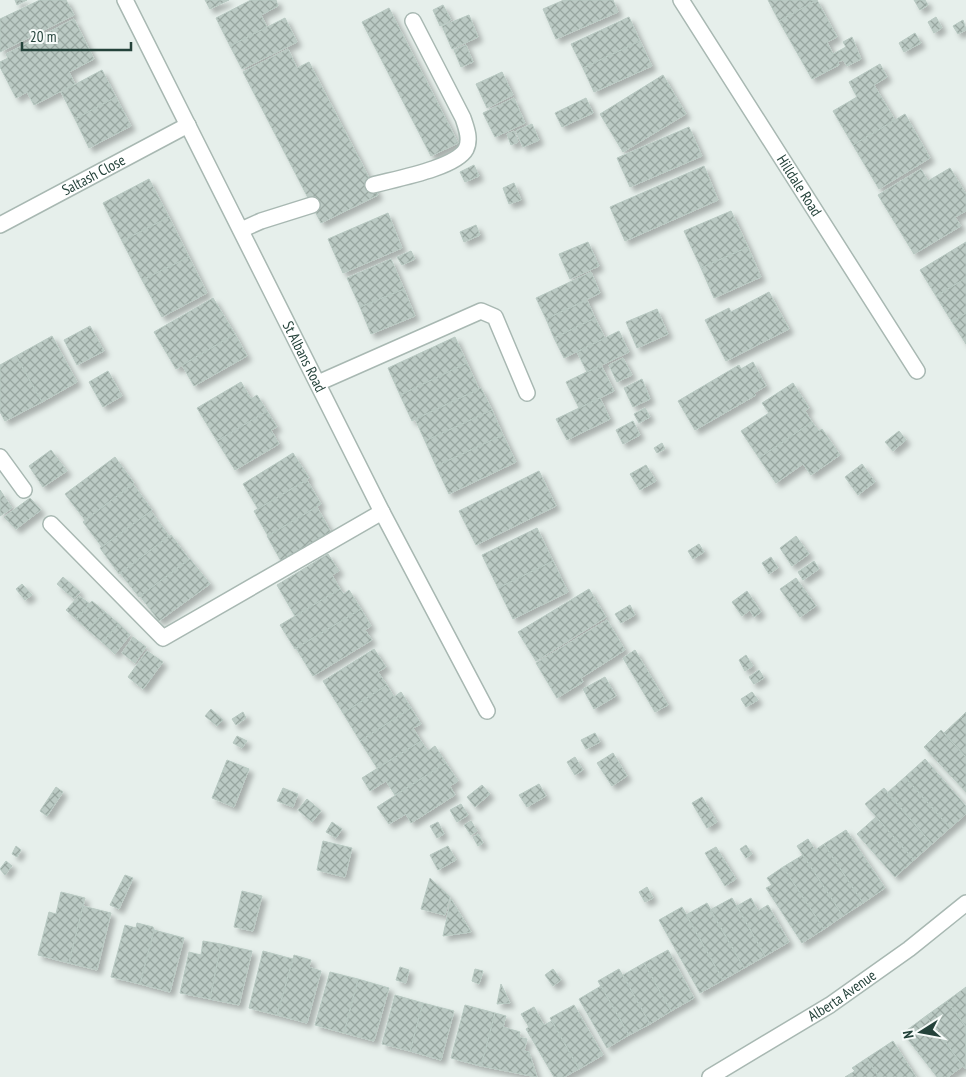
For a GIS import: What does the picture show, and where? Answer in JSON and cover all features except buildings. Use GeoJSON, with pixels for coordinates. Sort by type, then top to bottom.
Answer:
{"type":"FeatureCollection","features":[{"type":"Feature","properties":{"kind":"street","name":"St Albans Road"},"geometry":{"type":"LineString","coordinates":[[124,0],[382,512],[487,711]]}},
{"type":"Feature","properties":{"kind":"street","name":"Hilldale Road"},"geometry":{"type":"LineString","coordinates":[[681,0],[917,371]]}},
{"type":"Feature","properties":{"kind":"street"},"geometry":{"type":"LineString","coordinates":[[373,185],[439,166],[457,158],[466,148],[468,135],[463,118],[413,21]]}},
{"type":"Feature","properties":{"kind":"street","name":"Saltash Close"},"geometry":{"type":"LineString","coordinates":[[0,225],[188,125]]}},
{"type":"Feature","properties":{"kind":"street"},"geometry":{"type":"LineString","coordinates":[[241,230],[261,221],[312,206]]}},
{"type":"Feature","properties":{"kind":"street"},"geometry":{"type":"LineString","coordinates":[[318,383],[481,311],[495,317],[527,393]]}},
{"type":"Feature","properties":{"kind":"street"},"geometry":{"type":"LineString","coordinates":[[0,457],[24,490]]}},
{"type":"Feature","properties":{"kind":"street"},"geometry":{"type":"LineString","coordinates":[[50,524],[163,638],[382,512]]}},
{"type":"Feature","properties":{"kind":"street","name":"Alberta Avenue"},"geometry":{"type":"LineString","coordinates":[[710,1077],[830,1004],[909,949],[966,903]]}}]}
